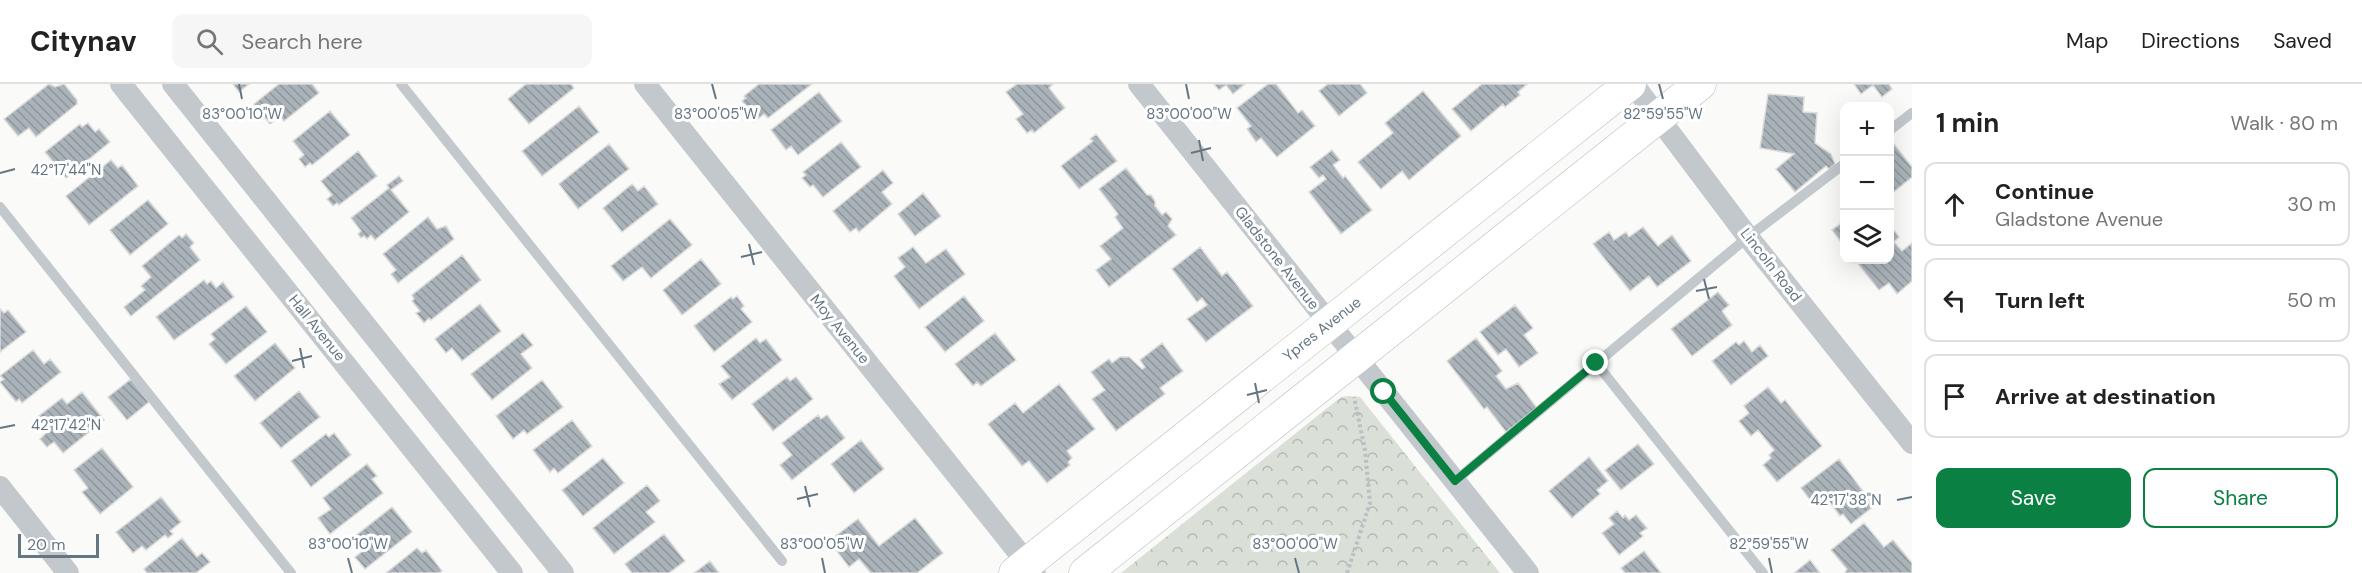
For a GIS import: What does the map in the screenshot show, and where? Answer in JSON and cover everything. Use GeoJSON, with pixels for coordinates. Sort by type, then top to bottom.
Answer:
{"type":"FeatureCollection","features":[{"type":"Feature","properties":{"kind":"main road","name":"Ypres Avenue"},"geometry":{"type":"LineString","coordinates":[[1026,570],[1329,323],[1632,84]]}},
{"type":"Feature","properties":{"kind":"main road"},"geometry":{"type":"LineString","coordinates":[[1085,573],[1700,84]]}},
{"type":"Feature","properties":{"kind":"street","name":"Hall Avenue"},"geometry":{"type":"LineString","coordinates":[[121,84],[512,573]]}},
{"type":"Feature","properties":{"kind":"street"},"geometry":{"type":"LineString","coordinates":[[173,84],[563,573]]}},
{"type":"Feature","properties":{"kind":"street","name":"Moy Avenue"},"geometry":{"type":"LineString","coordinates":[[645,84],[1026,570]]}},
{"type":"Feature","properties":{"kind":"street","name":"Gladstone Avenue"},"geometry":{"type":"LineString","coordinates":[[1139,84],[1528,573]]}},
{"type":"Feature","properties":{"kind":"street","name":"Lincoln Road"},"geometry":{"type":"LineString","coordinates":[[1632,84],[1748,237],[1912,443]]}},
{"type":"Feature","properties":{"kind":"street"},"geometry":{"type":"LineString","coordinates":[[0,487],[68,573]]}},
{"type":"Feature","properties":{"kind":"lane"},"geometry":{"type":"LineString","coordinates":[[401,84],[782,561]]}},
{"type":"Feature","properties":{"kind":"lane"},"geometry":{"type":"LineString","coordinates":[[1894,127],[1912,113]]}},
{"type":"Feature","properties":{"kind":"lane"},"geometry":{"type":"LineString","coordinates":[[1455,481],[1748,237],[1840,168]]}},
{"type":"Feature","properties":{"kind":"lane"},"geometry":{"type":"LineString","coordinates":[[0,207],[291,573]]}},
{"type":"Feature","properties":{"kind":"lane"},"geometry":{"type":"LineString","coordinates":[[1596,363],[1763,573]]}},
{"type":"Feature","properties":{"kind":"path"},"geometry":{"type":"LineString","coordinates":[[1347,573],[1370,503],[1365,450],[1353,393]]}},
{"type":"Feature","properties":{"kind":"green space"},"geometry":{"type":"Polygon","coordinates":[[[1341,397],[1360,397],[1500,573],[1121,573],[1341,397]]]}},
{"type":"Feature","properties":{"kind":"building"},"geometry":{"type":"Polygon","coordinates":[[[49,84],[55,87],[64,84],[77,100],[77,104],[36,137],[29,128],[18,136],[4,119],[49,84]]]}},
{"type":"Feature","properties":{"kind":"building"},"geometry":{"type":"Polygon","coordinates":[[[233,84],[249,84],[239,92],[233,84]]]}},
{"type":"Feature","properties":{"kind":"building"},"geometry":{"type":"Polygon","coordinates":[[[279,84],[312,84],[319,93],[284,121],[280,117],[270,124],[254,104],[279,84]]]}},
{"type":"Feature","properties":{"kind":"building"},"geometry":{"type":"Polygon","coordinates":[[[526,84],[571,84],[574,88],[529,124],[508,99],[526,84]]]}},
{"type":"Feature","properties":{"kind":"building"},"geometry":{"type":"Polygon","coordinates":[[[759,84],[812,84],[768,118],[764,114],[754,122],[746,112],[749,110],[742,101],[746,98],[744,96],[759,84]]]}},
{"type":"Feature","properties":{"kind":"building"},"geometry":{"type":"Polygon","coordinates":[[[1017,84],[1053,84],[1049,88],[1065,108],[1034,133],[1032,130],[1027,133],[1016,119],[1023,114],[1006,92],[1017,84]]]}},
{"type":"Feature","properties":{"kind":"building"},"geometry":{"type":"Polygon","coordinates":[[[1214,84],[1245,84],[1233,94],[1226,85],[1219,90],[1214,84]]]}},
{"type":"Feature","properties":{"kind":"building"},"geometry":{"type":"Polygon","coordinates":[[[1268,84],[1276,84],[1298,113],[1302,110],[1315,126],[1277,157],[1261,138],[1256,142],[1247,129],[1251,126],[1237,108],[1268,84]]]}},
{"type":"Feature","properties":{"kind":"building"},"geometry":{"type":"Polygon","coordinates":[[[1328,84],[1360,84],[1367,93],[1339,116],[1319,91],[1328,84]]]}},
{"type":"Feature","properties":{"kind":"building"},"geometry":{"type":"Polygon","coordinates":[[[1482,84],[1527,84],[1518,92],[1520,95],[1505,107],[1503,104],[1471,131],[1452,109],[1482,84]]]}},
{"type":"Feature","properties":{"kind":"building"},"geometry":{"type":"Polygon","coordinates":[[[1854,84],[1889,84],[1892,89],[1882,97],[1873,85],[1861,94],[1854,84]]]}},
{"type":"Feature","properties":{"kind":"building"},"geometry":{"type":"Polygon","coordinates":[[[1423,91],[1461,136],[1409,180],[1402,171],[1381,189],[1358,162],[1393,133],[1385,123],[1423,91]]]}},
{"type":"Feature","properties":{"kind":"building"},"geometry":{"type":"Polygon","coordinates":[[[819,92],[842,121],[798,155],[791,146],[786,150],[771,130],[819,92]]]}},
{"type":"Feature","properties":{"kind":"building"},"geometry":{"type":"Polygon","coordinates":[[[1768,94],[1804,97],[1803,112],[1817,113],[1815,143],[1831,154],[1835,164],[1829,169],[1826,166],[1795,192],[1776,169],[1794,154],[1760,148],[1768,94]]]}},
{"type":"Feature","properties":{"kind":"building"},"geometry":{"type":"Polygon","coordinates":[[[579,106],[599,132],[542,176],[522,151],[579,106]]]}},
{"type":"Feature","properties":{"kind":"building"},"geometry":{"type":"Polygon","coordinates":[[[330,111],[350,135],[312,165],[310,163],[305,167],[299,159],[304,155],[293,141],[330,111]]]}},
{"type":"Feature","properties":{"kind":"building"},"geometry":{"type":"Polygon","coordinates":[[[88,123],[95,132],[99,129],[110,142],[66,178],[45,152],[80,124],[82,127],[88,123]]]}},
{"type":"Feature","properties":{"kind":"building"},"geometry":{"type":"Polygon","coordinates":[[[1096,134],[1117,161],[1079,189],[1061,166],[1093,141],[1090,139],[1096,134]]]}},
{"type":"Feature","properties":{"kind":"building"},"geometry":{"type":"Polygon","coordinates":[[[841,142],[861,167],[823,197],[813,185],[810,187],[802,178],[806,175],[803,172],[841,142]]]}},
{"type":"Feature","properties":{"kind":"building"},"geometry":{"type":"Polygon","coordinates":[[[609,144],[629,169],[578,209],[559,184],[609,144]]]}},
{"type":"Feature","properties":{"kind":"building"},"geometry":{"type":"Polygon","coordinates":[[[1894,144],[1912,167],[1912,177],[1894,192],[1894,144]]]}},
{"type":"Feature","properties":{"kind":"building"},"geometry":{"type":"Polygon","coordinates":[[[1332,150],[1340,160],[1333,165],[1343,178],[1345,176],[1372,210],[1341,234],[1309,192],[1326,179],[1323,175],[1319,178],[1310,167],[1332,150]]]}},
{"type":"Feature","properties":{"kind":"building"},"geometry":{"type":"Polygon","coordinates":[[[358,151],[377,176],[339,205],[337,203],[333,206],[327,199],[332,195],[321,181],[358,151]]]}},
{"type":"Feature","properties":{"kind":"building"},"geometry":{"type":"Polygon","coordinates":[[[111,160],[118,168],[122,165],[138,186],[89,225],[66,196],[111,160]]]}},
{"type":"Feature","properties":{"kind":"building"},"geometry":{"type":"Polygon","coordinates":[[[1126,168],[1147,195],[1151,195],[1162,215],[1166,212],[1172,219],[1168,226],[1176,235],[1109,287],[1096,270],[1111,259],[1100,246],[1123,228],[1115,217],[1118,214],[1099,189],[1126,168]]]}},
{"type":"Feature","properties":{"kind":"building"},"geometry":{"type":"Polygon","coordinates":[[[883,170],[893,183],[882,192],[892,204],[859,232],[856,228],[850,232],[833,211],[883,170]]]}},
{"type":"Feature","properties":{"kind":"building"},"geometry":{"type":"Polygon","coordinates":[[[399,176],[403,181],[391,190],[409,212],[375,240],[371,235],[367,239],[364,236],[361,238],[358,234],[361,231],[351,218],[389,188],[387,185],[399,176]]]}},
{"type":"Feature","properties":{"kind":"building"},"geometry":{"type":"Polygon","coordinates":[[[632,184],[638,191],[644,186],[658,204],[622,232],[603,208],[632,184]]]}},
{"type":"Feature","properties":{"kind":"building"},"geometry":{"type":"Polygon","coordinates":[[[923,193],[941,216],[915,236],[898,214],[923,193]]]}},
{"type":"Feature","properties":{"kind":"building"},"geometry":{"type":"Polygon","coordinates":[[[148,200],[168,224],[130,255],[110,230],[148,200]]]}},
{"type":"Feature","properties":{"kind":"building"},"geometry":{"type":"Polygon","coordinates":[[[428,217],[437,229],[446,226],[454,239],[398,283],[391,274],[396,270],[383,254],[428,217]]]}},
{"type":"Feature","properties":{"kind":"building"},"geometry":{"type":"Polygon","coordinates":[[[670,219],[692,245],[651,278],[642,267],[623,281],[611,266],[670,219]]]}},
{"type":"Feature","properties":{"kind":"building"},"geometry":{"type":"Polygon","coordinates":[[[1840,224],[1840,241],[1832,230],[1840,224]]]}},
{"type":"Feature","properties":{"kind":"building"},"geometry":{"type":"Polygon","coordinates":[[[1643,227],[1658,246],[1672,235],[1691,261],[1657,287],[1649,276],[1630,291],[1593,244],[1609,232],[1614,240],[1626,232],[1629,237],[1643,227]]]}},
{"type":"Feature","properties":{"kind":"building"},"geometry":{"type":"Polygon","coordinates":[[[1894,230],[1899,237],[1894,242],[1894,230]]]}},
{"type":"Feature","properties":{"kind":"building"},"geometry":{"type":"Polygon","coordinates":[[[186,234],[194,243],[190,247],[200,260],[131,316],[124,307],[145,290],[141,286],[151,277],[142,266],[179,235],[182,238],[186,234]]]}},
{"type":"Feature","properties":{"kind":"building"},"geometry":{"type":"Polygon","coordinates":[[[1894,242],[1902,251],[1912,243],[1912,281],[1897,294],[1889,283],[1879,290],[1858,264],[1894,264],[1894,242]]]}},
{"type":"Feature","properties":{"kind":"building"},"geometry":{"type":"Polygon","coordinates":[[[913,247],[926,263],[946,249],[965,274],[919,309],[894,276],[905,267],[898,258],[913,247]]]}},
{"type":"Feature","properties":{"kind":"building"},"geometry":{"type":"Polygon","coordinates":[[[1200,247],[1222,276],[1227,272],[1253,306],[1206,342],[1187,319],[1207,305],[1202,298],[1197,302],[1172,269],[1200,247]]]}},
{"type":"Feature","properties":{"kind":"building"},"geometry":{"type":"Polygon","coordinates":[[[462,255],[481,280],[431,320],[429,318],[424,323],[416,313],[420,311],[412,301],[414,299],[412,295],[462,255]]]}},
{"type":"Feature","properties":{"kind":"building"},"geometry":{"type":"Polygon","coordinates":[[[701,259],[721,284],[682,315],[663,290],[701,259]]]}},
{"type":"Feature","properties":{"kind":"building"},"geometry":{"type":"Polygon","coordinates":[[[204,280],[207,284],[211,281],[216,288],[223,282],[234,297],[174,340],[156,317],[204,280]]]}},
{"type":"Feature","properties":{"kind":"building"},"geometry":{"type":"Polygon","coordinates":[[[1718,292],[1729,305],[1722,311],[1732,325],[1692,356],[1671,329],[1718,292]]]}},
{"type":"Feature","properties":{"kind":"building"},"geometry":{"type":"Polygon","coordinates":[[[737,296],[744,306],[741,309],[752,322],[714,352],[694,326],[731,297],[733,299],[737,296]]]}},
{"type":"Feature","properties":{"kind":"building"},"geometry":{"type":"Polygon","coordinates":[[[964,296],[984,321],[945,352],[925,327],[964,296]]]}},
{"type":"Feature","properties":{"kind":"building"},"geometry":{"type":"Polygon","coordinates":[[[480,304],[501,331],[462,361],[452,348],[446,353],[435,339],[480,304]]]}},
{"type":"Feature","properties":{"kind":"building"},"geometry":{"type":"Polygon","coordinates":[[[1515,305],[1533,328],[1524,335],[1538,353],[1519,367],[1506,349],[1498,355],[1480,332],[1515,305]]]}},
{"type":"Feature","properties":{"kind":"building"},"geometry":{"type":"Polygon","coordinates":[[[246,306],[267,332],[226,364],[209,344],[215,339],[211,334],[246,306]]]}},
{"type":"Feature","properties":{"kind":"building"},"geometry":{"type":"Polygon","coordinates":[[[0,309],[4,313],[8,310],[26,332],[0,352],[0,309]]]}},
{"type":"Feature","properties":{"kind":"building"},"geometry":{"type":"Polygon","coordinates":[[[523,333],[533,345],[521,354],[532,368],[492,400],[471,374],[523,333]]]}},
{"type":"Feature","properties":{"kind":"building"},"geometry":{"type":"Polygon","coordinates":[[[995,333],[1016,360],[981,386],[977,382],[973,386],[955,364],[995,333]]]}},
{"type":"Feature","properties":{"kind":"building"},"geometry":{"type":"Polygon","coordinates":[[[756,338],[760,343],[766,339],[782,360],[732,400],[719,384],[730,377],[721,366],[756,338]]]}},
{"type":"Feature","properties":{"kind":"building"},"geometry":{"type":"Polygon","coordinates":[[[1476,338],[1502,371],[1496,376],[1506,389],[1518,383],[1537,408],[1506,432],[1487,407],[1484,409],[1447,361],[1476,338]]]}},
{"type":"Feature","properties":{"kind":"building"},"geometry":{"type":"Polygon","coordinates":[[[1744,341],[1752,352],[1760,345],[1768,356],[1731,385],[1712,361],[1736,342],[1739,345],[1744,341]]]}},
{"type":"Feature","properties":{"kind":"building"},"geometry":{"type":"Polygon","coordinates":[[[275,343],[295,368],[255,401],[234,376],[275,343]]]}},
{"type":"Feature","properties":{"kind":"building"},"geometry":{"type":"Polygon","coordinates":[[[1162,343],[1183,371],[1160,388],[1165,394],[1116,431],[1092,399],[1105,390],[1091,372],[1109,359],[1112,363],[1120,357],[1129,357],[1142,369],[1145,367],[1140,360],[1162,343]]]}},
{"type":"Feature","properties":{"kind":"building"},"geometry":{"type":"Polygon","coordinates":[[[33,350],[44,364],[50,359],[61,372],[22,403],[19,399],[16,402],[0,382],[4,379],[0,376],[33,350]]]}},
{"type":"Feature","properties":{"kind":"building"},"geometry":{"type":"Polygon","coordinates":[[[787,377],[790,381],[796,377],[813,399],[773,431],[752,404],[787,377]]]}},
{"type":"Feature","properties":{"kind":"building"},"geometry":{"type":"Polygon","coordinates":[[[131,379],[149,402],[127,420],[108,397],[131,379]]]}},
{"type":"Feature","properties":{"kind":"building"},"geometry":{"type":"Polygon","coordinates":[[[542,380],[563,407],[527,434],[524,430],[513,439],[496,416],[542,380]]]}},
{"type":"Feature","properties":{"kind":"building"},"geometry":{"type":"Polygon","coordinates":[[[1059,384],[1095,429],[1067,451],[1072,458],[1068,462],[1070,465],[1047,483],[1029,461],[1022,466],[988,424],[1015,403],[1023,413],[1059,384]]]}},
{"type":"Feature","properties":{"kind":"building"},"geometry":{"type":"Polygon","coordinates":[[[1768,387],[1781,403],[1785,400],[1822,446],[1777,482],[1763,465],[1771,458],[1769,455],[1774,450],[1758,430],[1751,436],[1739,421],[1749,413],[1744,406],[1768,387]]]}},
{"type":"Feature","properties":{"kind":"building"},"geometry":{"type":"Polygon","coordinates":[[[299,391],[320,417],[281,448],[260,423],[299,391]]]}},
{"type":"Feature","properties":{"kind":"building"},"geometry":{"type":"Polygon","coordinates":[[[82,392],[104,420],[63,453],[54,442],[47,447],[40,439],[46,433],[35,419],[62,398],[67,404],[82,392]]]}},
{"type":"Feature","properties":{"kind":"building"},"geometry":{"type":"Polygon","coordinates":[[[818,415],[821,419],[827,415],[845,438],[792,480],[780,465],[792,455],[782,443],[818,415]]]}},
{"type":"Feature","properties":{"kind":"building"},"geometry":{"type":"Polygon","coordinates":[[[572,420],[592,446],[558,473],[554,468],[550,472],[533,450],[572,420]]]}},
{"type":"Feature","properties":{"kind":"building"},"geometry":{"type":"Polygon","coordinates":[[[334,433],[351,455],[311,487],[291,461],[326,434],[329,437],[334,433]]]}},
{"type":"Feature","properties":{"kind":"building"},"geometry":{"type":"Polygon","coordinates":[[[861,440],[884,469],[854,493],[831,464],[861,440]]]}},
{"type":"Feature","properties":{"kind":"building"},"geometry":{"type":"Polygon","coordinates":[[[1638,444],[1654,464],[1621,490],[1605,470],[1638,444]]]}},
{"type":"Feature","properties":{"kind":"building"},"geometry":{"type":"Polygon","coordinates":[[[102,448],[133,487],[100,514],[82,492],[88,488],[74,470],[102,448]]]}},
{"type":"Feature","properties":{"kind":"building"},"geometry":{"type":"Polygon","coordinates":[[[1589,457],[1608,481],[1597,490],[1600,494],[1572,518],[1549,491],[1589,457]]]}},
{"type":"Feature","properties":{"kind":"building"},"geometry":{"type":"Polygon","coordinates":[[[603,458],[624,483],[583,516],[562,490],[603,458]]]}},
{"type":"Feature","properties":{"kind":"building"},"geometry":{"type":"Polygon","coordinates":[[[1839,459],[1874,506],[1851,524],[1843,514],[1840,516],[1825,496],[1814,505],[1801,488],[1839,459]]]}},
{"type":"Feature","properties":{"kind":"building"},"geometry":{"type":"Polygon","coordinates":[[[367,464],[377,476],[372,479],[383,493],[330,534],[318,518],[331,509],[323,498],[367,464]]]}},
{"type":"Feature","properties":{"kind":"building"},"geometry":{"type":"Polygon","coordinates":[[[647,485],[660,501],[646,512],[655,522],[614,554],[593,528],[647,485]]]}},
{"type":"Feature","properties":{"kind":"building"},"geometry":{"type":"Polygon","coordinates":[[[161,497],[181,522],[170,531],[173,534],[168,538],[165,535],[146,550],[142,546],[133,553],[116,532],[161,497]]]}},
{"type":"Feature","properties":{"kind":"building"},"geometry":{"type":"Polygon","coordinates":[[[392,507],[412,532],[365,569],[355,557],[364,550],[354,537],[392,507]]]}},
{"type":"Feature","properties":{"kind":"building"},"geometry":{"type":"Polygon","coordinates":[[[1617,511],[1623,518],[1625,515],[1629,520],[1636,515],[1647,528],[1640,533],[1643,536],[1619,555],[1602,533],[1614,524],[1609,518],[1617,511]]]}},
{"type":"Feature","properties":{"kind":"building"},"geometry":{"type":"Polygon","coordinates":[[[915,518],[943,553],[917,573],[871,573],[859,559],[849,567],[829,541],[858,519],[879,546],[915,518]]]}},
{"type":"Feature","properties":{"kind":"building"},"geometry":{"type":"Polygon","coordinates":[[[1864,523],[1884,547],[1893,540],[1912,563],[1912,573],[1845,573],[1847,569],[1831,550],[1864,523]]]}},
{"type":"Feature","properties":{"kind":"building"},"geometry":{"type":"Polygon","coordinates":[[[664,534],[685,561],[669,573],[632,573],[625,564],[664,534]]]}},
{"type":"Feature","properties":{"kind":"building"},"geometry":{"type":"Polygon","coordinates":[[[182,538],[197,557],[202,553],[210,562],[196,573],[147,573],[144,569],[182,538]]]}},
{"type":"Feature","properties":{"kind":"building"},"geometry":{"type":"Polygon","coordinates":[[[417,548],[422,553],[426,550],[442,571],[439,573],[386,573],[417,548]]]}},
{"type":"Feature","properties":{"kind":"building"},"geometry":{"type":"Polygon","coordinates":[[[1644,551],[1661,573],[1625,573],[1621,568],[1644,551]]]}},
{"type":"Feature","properties":{"kind":"building"},"geometry":{"type":"Polygon","coordinates":[[[1810,560],[1820,573],[1794,573],[1810,560]]]}},
{"type":"Feature","properties":{"kind":"building"},"geometry":{"type":"Polygon","coordinates":[[[710,561],[719,573],[694,573],[710,561]]]}},
{"type":"Feature","properties":{"kind":"route"},"geometry":{"type":"LineString","coordinates":[[1384,392],[1455,481],[1596,363]]}}]}
